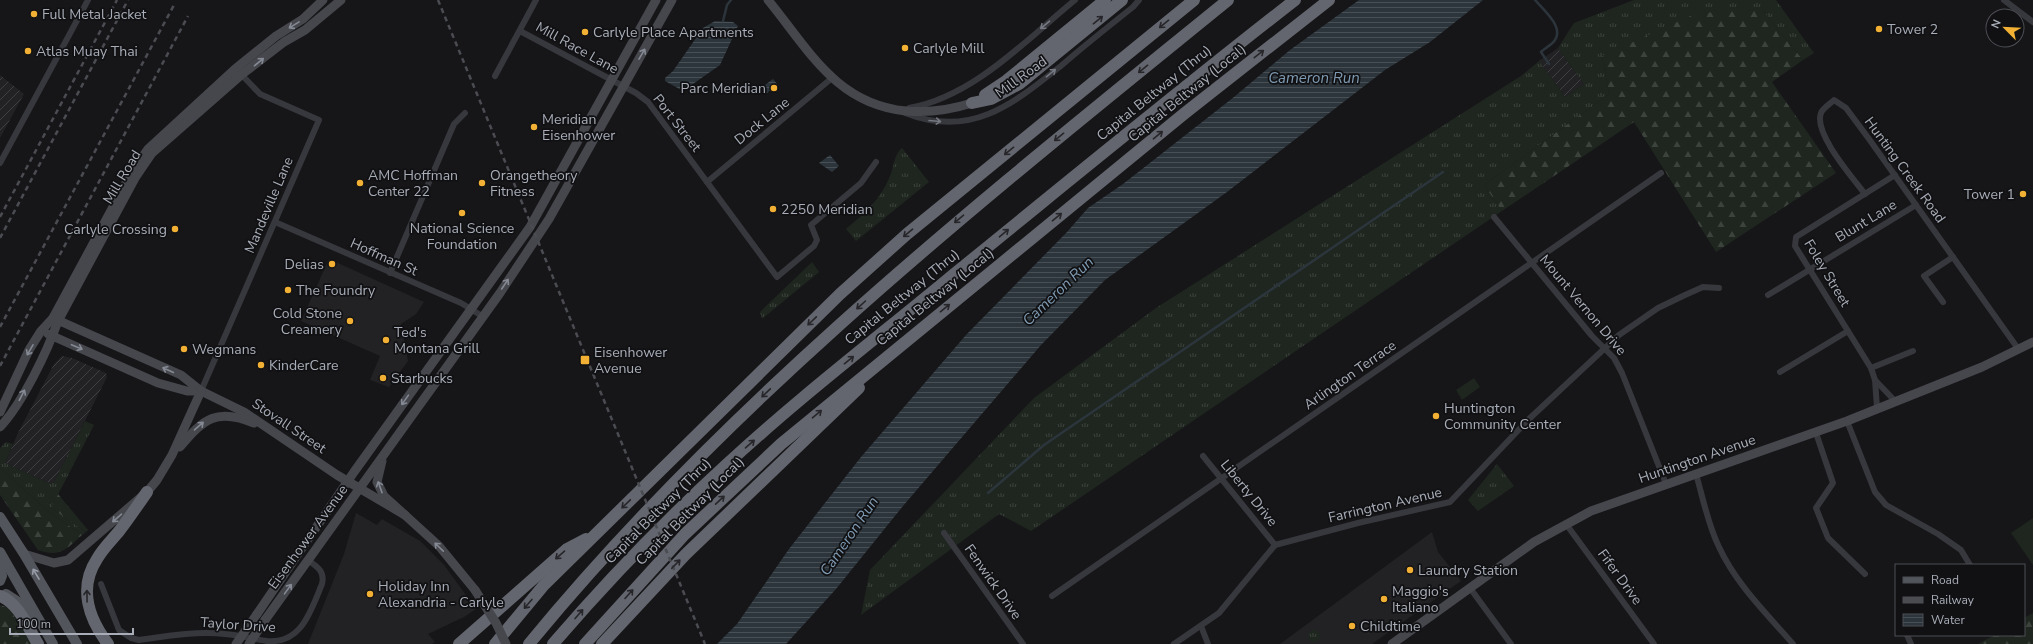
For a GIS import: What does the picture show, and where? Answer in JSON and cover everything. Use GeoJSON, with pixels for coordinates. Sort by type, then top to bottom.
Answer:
{"type":"FeatureCollection","features":[{"type":"Feature","properties":{"kind":"highway"},"geometry":{"type":"LineString","coordinates":[[1032,67],[1105,0]]}},
{"type":"Feature","properties":{"kind":"highway"},"geometry":{"type":"LineString","coordinates":[[972,103],[1032,67],[1122,0]]}},
{"type":"Feature","properties":{"kind":"highway"},"geometry":{"type":"LineString","coordinates":[[495,644],[544,585],[840,294],[907,234],[1194,0]]}},
{"type":"Feature","properties":{"kind":"highway","name":"Capital Beltway (Thru)"},"geometry":{"type":"LineString","coordinates":[[529,644],[611,549],[652,505],[809,353],[907,264],[992,191],[1228,0]]}},
{"type":"Feature","properties":{"kind":"highway","name":"Capital Beltway (Thru)"},"geometry":{"type":"LineString","coordinates":[[553,644],[603,587],[649,538],[726,464],[794,405],[1151,114],[1295,0]]}},
{"type":"Feature","properties":{"kind":"highway","name":"Capital Beltway (Local)"},"geometry":{"type":"LineString","coordinates":[[585,644],[648,573],[718,501],[781,444],[1185,113],[1329,0]]}},
{"type":"Feature","properties":{"kind":"highway"},"geometry":{"type":"LineString","coordinates":[[602,644],[686,554],[915,333]]}},
{"type":"Feature","properties":{"kind":"highway"},"geometry":{"type":"LineString","coordinates":[[108,644],[94,623],[90,612],[87,596],[89,578],[96,560],[147,492]]}},
{"type":"Feature","properties":{"kind":"highway"},"geometry":{"type":"LineString","coordinates":[[459,644],[567,549],[594,535]]}},
{"type":"Feature","properties":{"kind":"highway"},"geometry":{"type":"LineString","coordinates":[[0,596],[16,608],[38,644]]}},
{"type":"Feature","properties":{"kind":"main road","name":"Mill Road"},"geometry":{"type":"LineString","coordinates":[[0,427],[12,415],[52,336],[55,320],[139,160],[148,149],[238,72],[276,36],[303,19],[324,0]]}},
{"type":"Feature","properties":{"kind":"main road","name":"Mill Road"},"geometry":{"type":"LineString","coordinates":[[238,72],[305,30],[341,0]]}},
{"type":"Feature","properties":{"kind":"main road","name":"Eisenhower Avenue"},"geometry":{"type":"LineString","coordinates":[[236,644],[347,482],[530,227],[656,0]]}},
{"type":"Feature","properties":{"kind":"main road","name":"Eisenhower Avenue"},"geometry":{"type":"LineString","coordinates":[[249,644],[482,316],[549,219],[672,0]]}},
{"type":"Feature","properties":{"kind":"main road","name":"Mill Road"},"geometry":{"type":"LineString","coordinates":[[768,0],[832,78],[856,97],[873,104],[898,110],[938,111],[972,103]]}},
{"type":"Feature","properties":{"kind":"main road","name":"Mill Road"},"geometry":{"type":"LineString","coordinates":[[0,412],[29,350],[41,331],[55,320]]}},
{"type":"Feature","properties":{"kind":"main road","name":"Stovall Street"},"geometry":{"type":"LineString","coordinates":[[55,320],[181,375],[201,391],[234,406],[347,482],[405,515]]}},
{"type":"Feature","properties":{"kind":"main road","name":"Stovall Street"},"geometry":{"type":"LineString","coordinates":[[41,331],[158,383],[187,391],[201,391]]}},
{"type":"Feature","properties":{"kind":"main road","name":"Huntington Avenue"},"geometry":{"type":"LineString","coordinates":[[1392,644],[1534,542],[1566,524],[1607,505],[1847,421],[1982,367],[2033,342]]}},
{"type":"Feature","properties":{"kind":"main road"},"geometry":{"type":"LineString","coordinates":[[172,455],[201,391]]}},
{"type":"Feature","properties":{"kind":"main road"},"geometry":{"type":"LineString","coordinates":[[24,554],[54,563],[68,560],[147,492],[172,455],[196,427],[205,421],[216,417],[235,417],[271,430]]}},
{"type":"Feature","properties":{"kind":"main road"},"geometry":{"type":"LineString","coordinates":[[390,444],[379,467],[377,482],[384,496],[452,560],[475,590],[496,623],[506,644]]}},
{"type":"Feature","properties":{"kind":"main road"},"geometry":{"type":"LineString","coordinates":[[1,519],[24,554],[77,644]]}},
{"type":"Feature","properties":{"kind":"main road"},"geometry":{"type":"LineString","coordinates":[[0,552],[53,644]]}},
{"type":"Feature","properties":{"kind":"main road"},"geometry":{"type":"LineString","coordinates":[[0,562],[2,576],[0,581]]}},
{"type":"Feature","properties":{"kind":"main road"},"geometry":{"type":"LineString","coordinates":[[0,593],[8,595],[23,605],[48,634]]}},
{"type":"Feature","properties":{"kind":"street"},"geometry":{"type":"LineString","coordinates":[[0,163],[88,0]]}},
{"type":"Feature","properties":{"kind":"street"},"geometry":{"type":"LineString","coordinates":[[495,76],[536,0]]}},
{"type":"Feature","properties":{"kind":"street","name":"Mill Road"},"geometry":{"type":"LineString","coordinates":[[898,110],[930,104],[972,84],[1075,0]]}},
{"type":"Feature","properties":{"kind":"street","name":"Mill Road"},"geometry":{"type":"LineString","coordinates":[[898,110],[924,120],[948,122],[975,118],[1001,109],[1024,95],[1133,7],[1139,0]]}},
{"type":"Feature","properties":{"kind":"street"},"geometry":{"type":"LineString","coordinates":[[2004,0],[2033,22]]}},
{"type":"Feature","properties":{"kind":"street","name":"Mill Race Lane"},"geometry":{"type":"LineString","coordinates":[[520,31],[623,87]]}},
{"type":"Feature","properties":{"kind":"street","name":"Mandeville Lane"},"geometry":{"type":"LineString","coordinates":[[201,391],[319,120],[260,94],[238,72]]}},
{"type":"Feature","properties":{"kind":"street","name":"Dock Lane"},"geometry":{"type":"LineString","coordinates":[[706,182],[832,78]]}},
{"type":"Feature","properties":{"kind":"street","name":"Port Street"},"geometry":{"type":"LineString","coordinates":[[623,87],[648,102],[777,277],[814,246],[817,240],[811,225],[860,183],[876,162]]}},
{"type":"Feature","properties":{"kind":"street","name":"Hunting Creek Road"},"geometry":{"type":"LineString","coordinates":[[1865,194],[1824,138],[1819,124],[1821,114],[1834,100],[1846,108],[2019,350]]}},
{"type":"Feature","properties":{"kind":"street"},"geometry":{"type":"LineString","coordinates":[[390,273],[454,124],[465,113]]}},
{"type":"Feature","properties":{"kind":"street","name":"Arlington Terrace"},"geometry":{"type":"LineString","coordinates":[[1052,596],[1661,173]]}},
{"type":"Feature","properties":{"kind":"street","name":"Foley Street"},"geometry":{"type":"LineString","coordinates":[[1877,408],[1875,380],[1871,368],[1795,246],[1796,237],[1895,176]]}},
{"type":"Feature","properties":{"kind":"street","name":"Blunt Lane"},"geometry":{"type":"LineString","coordinates":[[1768,295],[1916,205]]}},
{"type":"Feature","properties":{"kind":"street","name":"Mount Vernon Drive"},"geometry":{"type":"LineString","coordinates":[[1494,217],[1614,358],[1622,373],[1666,484]]}},
{"type":"Feature","properties":{"kind":"street","name":"Hoffman St"},"geometry":{"type":"LineString","coordinates":[[275,222],[471,309],[482,316]]}},
{"type":"Feature","properties":{"kind":"street"},"geometry":{"type":"LineString","coordinates":[[1943,302],[1924,276],[1953,257]]}},
{"type":"Feature","properties":{"kind":"street","name":"Farrington Avenue"},"geometry":{"type":"LineString","coordinates":[[1275,545],[1358,523],[1450,502],[1529,419],[1604,348],[1620,335],[1658,308],[1700,288],[1708,286],[1719,288]]}},
{"type":"Feature","properties":{"kind":"street"},"geometry":{"type":"LineString","coordinates":[[1780,372],[1848,331]]}},
{"type":"Feature","properties":{"kind":"street"},"geometry":{"type":"LineString","coordinates":[[1871,368],[1913,351]]}},
{"type":"Feature","properties":{"kind":"street","name":"Foley Street"},"geometry":{"type":"LineString","coordinates":[[1875,380],[1895,401]]}},
{"type":"Feature","properties":{"kind":"street"},"geometry":{"type":"LineString","coordinates":[[1847,421],[1875,492],[1880,499],[1886,505],[1944,538],[1961,550],[1969,564]]}},
{"type":"Feature","properties":{"kind":"street"},"geometry":{"type":"LineString","coordinates":[[1816,433],[1832,483],[1816,508],[1828,538],[1865,574]]}},
{"type":"Feature","properties":{"kind":"street","name":"Liberty Drive"},"geometry":{"type":"LineString","coordinates":[[1203,456],[1275,545]]}},
{"type":"Feature","properties":{"kind":"street"},"geometry":{"type":"LineString","coordinates":[[1696,474],[1711,526],[1726,560],[1749,592],[1793,644]]}},
{"type":"Feature","properties":{"kind":"street","name":"Fifer Drive"},"geometry":{"type":"LineString","coordinates":[[1566,524],[1654,644]]}},
{"type":"Feature","properties":{"kind":"street","name":"Fenwick Drive"},"geometry":{"type":"LineString","coordinates":[[944,533],[1023,644]]}},
{"type":"Feature","properties":{"kind":"street"},"geometry":{"type":"LineString","coordinates":[[1174,644],[1219,613],[1275,545]]}},
{"type":"Feature","properties":{"kind":"street","name":"Taylor Drive"},"geometry":{"type":"LineString","coordinates":[[101,584],[119,630],[131,638],[139,640],[193,634],[224,634],[277,641],[288,638],[302,626],[322,584],[323,579],[320,570],[308,561]]}},
{"type":"Feature","properties":{"kind":"street"},"geometry":{"type":"LineString","coordinates":[[1470,588],[1511,644]]}},
{"type":"Feature","properties":{"kind":"street"},"geometry":{"type":"LineString","coordinates":[[1200,626],[1208,644]]}},
{"type":"Feature","properties":{"kind":"shaded area"},"geometry":{"type":"Polygon","coordinates":[[[1558,48],[1584,84],[1565,97],[1539,61],[1558,48]]]}},
{"type":"Feature","properties":{"kind":"shaded area"},"geometry":{"type":"Polygon","coordinates":[[[0,75],[24,94],[0,138],[0,75]]]}},
{"type":"Feature","properties":{"kind":"shaded area"},"geometry":{"type":"Polygon","coordinates":[[[329,259],[424,302],[416,314],[401,324],[408,361],[389,387],[370,380],[380,356],[301,321],[329,259]]]}},
{"type":"Feature","properties":{"kind":"shaded area"},"geometry":{"type":"Polygon","coordinates":[[[62,356],[72,358],[106,373],[107,377],[54,482],[51,484],[5,463],[18,433],[54,364],[62,356]]]}},
{"type":"Feature","properties":{"kind":"shaded area"},"geometry":{"type":"Polygon","coordinates":[[[356,513],[377,525],[382,519],[420,541],[444,565],[476,609],[464,617],[428,634],[435,642],[432,644],[308,644],[344,554],[356,513]]]}},
{"type":"Feature","properties":{"kind":"shaded area"},"geometry":{"type":"Polygon","coordinates":[[[1432,532],[1438,552],[1461,581],[1372,644],[1280,644],[1432,532]]]}},
{"type":"Feature","properties":{"kind":"green space"},"geometry":{"type":"Polygon","coordinates":[[[1634,0],[1776,0],[1814,53],[1803,60],[1762,10],[1602,56],[1609,94],[1484,185],[1502,211],[1031,531],[999,514],[861,615],[870,570],[1034,398],[1156,308],[1521,76],[1539,61],[1565,97],[1584,84],[1558,48],[1574,23],[1634,0]]]}},
{"type":"Feature","properties":{"kind":"green space"},"geometry":{"type":"Polygon","coordinates":[[[1762,10],[1803,60],[1772,82],[1836,173],[1716,252],[1634,122],[1502,211],[1484,185],[1609,94],[1602,56],[1697,13],[1762,10]]]}},
{"type":"Feature","properties":{"kind":"green space"},"geometry":{"type":"Polygon","coordinates":[[[902,148],[929,182],[856,241],[846,229],[865,212],[882,192],[890,176],[897,154],[902,148]]]}},
{"type":"Feature","properties":{"kind":"green space"},"geometry":{"type":"Polygon","coordinates":[[[812,262],[819,272],[762,319],[760,312],[812,262]]]}},
{"type":"Feature","properties":{"kind":"green space"},"geometry":{"type":"Polygon","coordinates":[[[1474,378],[1480,387],[1462,400],[1456,390],[1474,378]]]}},
{"type":"Feature","properties":{"kind":"green space"},"geometry":{"type":"Polygon","coordinates":[[[85,421],[94,425],[51,508],[86,532],[82,535],[49,512],[0,468],[0,448],[6,442],[13,444],[5,463],[51,484],[54,482],[85,421]]]}},
{"type":"Feature","properties":{"kind":"green space"},"geometry":{"type":"Polygon","coordinates":[[[1497,464],[1514,486],[1478,511],[1468,500],[1497,464]]]}},
{"type":"Feature","properties":{"kind":"green space"},"geometry":{"type":"Polygon","coordinates":[[[0,468],[49,512],[82,535],[62,551],[52,553],[38,550],[0,495],[0,468]]]}},
{"type":"Feature","properties":{"kind":"green space"},"geometry":{"type":"Polygon","coordinates":[[[58,494],[88,530],[86,532],[51,508],[58,494]]]}},
{"type":"Feature","properties":{"kind":"green space"},"geometry":{"type":"Polygon","coordinates":[[[2033,518],[2033,565],[2011,533],[2033,518]]]}},
{"type":"Feature","properties":{"kind":"green space"},"geometry":{"type":"Polygon","coordinates":[[[0,605],[9,608],[32,644],[0,644],[0,605]]]}},
{"type":"Feature","properties":{"kind":"green space"},"geometry":{"type":"Polygon","coordinates":[[[2033,613],[2033,644],[1978,644],[1992,636],[2025,636],[2025,617],[2033,613]]]}},
{"type":"Feature","properties":{"kind":"green space"},"geometry":{"type":"Polygon","coordinates":[[[1314,630],[1318,632],[1320,636],[1318,640],[1314,642],[1310,640],[1308,636],[1310,632],[1314,630]]]}},
{"type":"Feature","properties":{"kind":"water","name":"Cameron Run"},"geometry":{"type":"Polygon","coordinates":[[[1359,0],[1483,0],[1430,42],[1385,70],[1227,192],[1105,280],[1041,345],[903,506],[836,589],[786,644],[717,644],[737,624],[789,549],[861,457],[966,335],[1067,232],[1088,208],[1123,184],[1234,97],[1290,50],[1359,0]]]}},
{"type":"Feature","properties":{"kind":"water"},"geometry":{"type":"Polygon","coordinates":[[[715,21],[733,22],[738,26],[720,65],[683,91],[665,81],[665,78],[673,71],[703,28],[715,21]]]}},
{"type":"Feature","properties":{"kind":"water"},"geometry":{"type":"Polygon","coordinates":[[[773,79],[777,84],[765,93],[761,88],[773,79]]]}},
{"type":"Feature","properties":{"kind":"water"},"geometry":{"type":"Polygon","coordinates":[[[830,155],[839,166],[832,172],[819,163],[830,155]]]}},
{"type":"Feature","properties":{"kind":"waterway"},"geometry":{"type":"LineString","coordinates":[[723,21],[727,5],[731,0]]}},
{"type":"Feature","properties":{"kind":"waterway"},"geometry":{"type":"LineString","coordinates":[[1535,0],[1551,18],[1557,30],[1555,40],[1541,52],[1549,64]]}},
{"type":"Feature","properties":{"kind":"waterway"},"geometry":{"type":"LineString","coordinates":[[988,493],[1044,445],[1443,172]]}},
{"type":"Feature","properties":{"kind":"railway"},"geometry":{"type":"LineString","coordinates":[[0,217],[117,0]]}},
{"type":"Feature","properties":{"kind":"railway"},"geometry":{"type":"LineString","coordinates":[[0,238],[128,0]]}},
{"type":"Feature","properties":{"kind":"railway"},"geometry":{"type":"LineString","coordinates":[[438,0],[705,644]]}},
{"type":"Feature","properties":{"kind":"railway"},"geometry":{"type":"LineString","coordinates":[[0,327],[174,5]]}},
{"type":"Feature","properties":{"kind":"railway"},"geometry":{"type":"LineString","coordinates":[[0,366],[188,16]]}},
{"type":"Feature","properties":{"kind":"place","name":"Full Metal Jacket"},"geometry":{"type":"Point","coordinates":[34,14]}},
{"type":"Feature","properties":{"kind":"place","name":"Tower 2"},"geometry":{"type":"Point","coordinates":[1879,29]}},
{"type":"Feature","properties":{"kind":"place","name":"Carlyle Place Apartments"},"geometry":{"type":"Point","coordinates":[585,32]}},
{"type":"Feature","properties":{"kind":"place","name":"Carlyle Mill"},"geometry":{"type":"Point","coordinates":[905,48]}},
{"type":"Feature","properties":{"kind":"place","name":"Atlas Muay Thai"},"geometry":{"type":"Point","coordinates":[28,51]}},
{"type":"Feature","properties":{"kind":"place","name":"Parc Meridian"},"geometry":{"type":"Point","coordinates":[774,88]}},
{"type":"Feature","properties":{"kind":"place","name":"Meridian Eisenhower"},"geometry":{"type":"Point","coordinates":[534,127]}},
{"type":"Feature","properties":{"kind":"place","name":"AMC Hoffman Center 22"},"geometry":{"type":"Point","coordinates":[360,183]}},
{"type":"Feature","properties":{"kind":"place","name":"Orangetheory Fitness"},"geometry":{"type":"Point","coordinates":[482,183]}},
{"type":"Feature","properties":{"kind":"place","name":"Tower 1"},"geometry":{"type":"Point","coordinates":[2023,194]}},
{"type":"Feature","properties":{"kind":"place","name":"2250 Meridian"},"geometry":{"type":"Point","coordinates":[773,209]}},
{"type":"Feature","properties":{"kind":"place","name":"National Science Foundation"},"geometry":{"type":"Point","coordinates":[462,213]}},
{"type":"Feature","properties":{"kind":"place","name":"Carlyle Crossing"},"geometry":{"type":"Point","coordinates":[175,229]}},
{"type":"Feature","properties":{"kind":"place","name":"Delias"},"geometry":{"type":"Point","coordinates":[332,264]}},
{"type":"Feature","properties":{"kind":"place","name":"The Foundry"},"geometry":{"type":"Point","coordinates":[288,290]}},
{"type":"Feature","properties":{"kind":"place","name":"Cold Stone Creamery"},"geometry":{"type":"Point","coordinates":[350,321]}},
{"type":"Feature","properties":{"kind":"place","name":"Ted's Montana Grill"},"geometry":{"type":"Point","coordinates":[386,340]}},
{"type":"Feature","properties":{"kind":"place","name":"Wegmans"},"geometry":{"type":"Point","coordinates":[184,349]}},
{"type":"Feature","properties":{"kind":"place","name":"Eisenhower Avenue"},"geometry":{"type":"Point","coordinates":[585,360]}},
{"type":"Feature","properties":{"kind":"place","name":"KinderCare"},"geometry":{"type":"Point","coordinates":[261,365]}},
{"type":"Feature","properties":{"kind":"place","name":"Starbucks"},"geometry":{"type":"Point","coordinates":[383,378]}},
{"type":"Feature","properties":{"kind":"place","name":"Huntington Community Center"},"geometry":{"type":"Point","coordinates":[1436,416]}},
{"type":"Feature","properties":{"kind":"place","name":"Laundry Station"},"geometry":{"type":"Point","coordinates":[1410,570]}},
{"type":"Feature","properties":{"kind":"place","name":"Holiday Inn Alexandria - Carlyle"},"geometry":{"type":"Point","coordinates":[370,594]}},
{"type":"Feature","properties":{"kind":"place","name":"Maggio's Italiano"},"geometry":{"type":"Point","coordinates":[1384,599]}},
{"type":"Feature","properties":{"kind":"place","name":"Childtime"},"geometry":{"type":"Point","coordinates":[1352,626]}}]}
